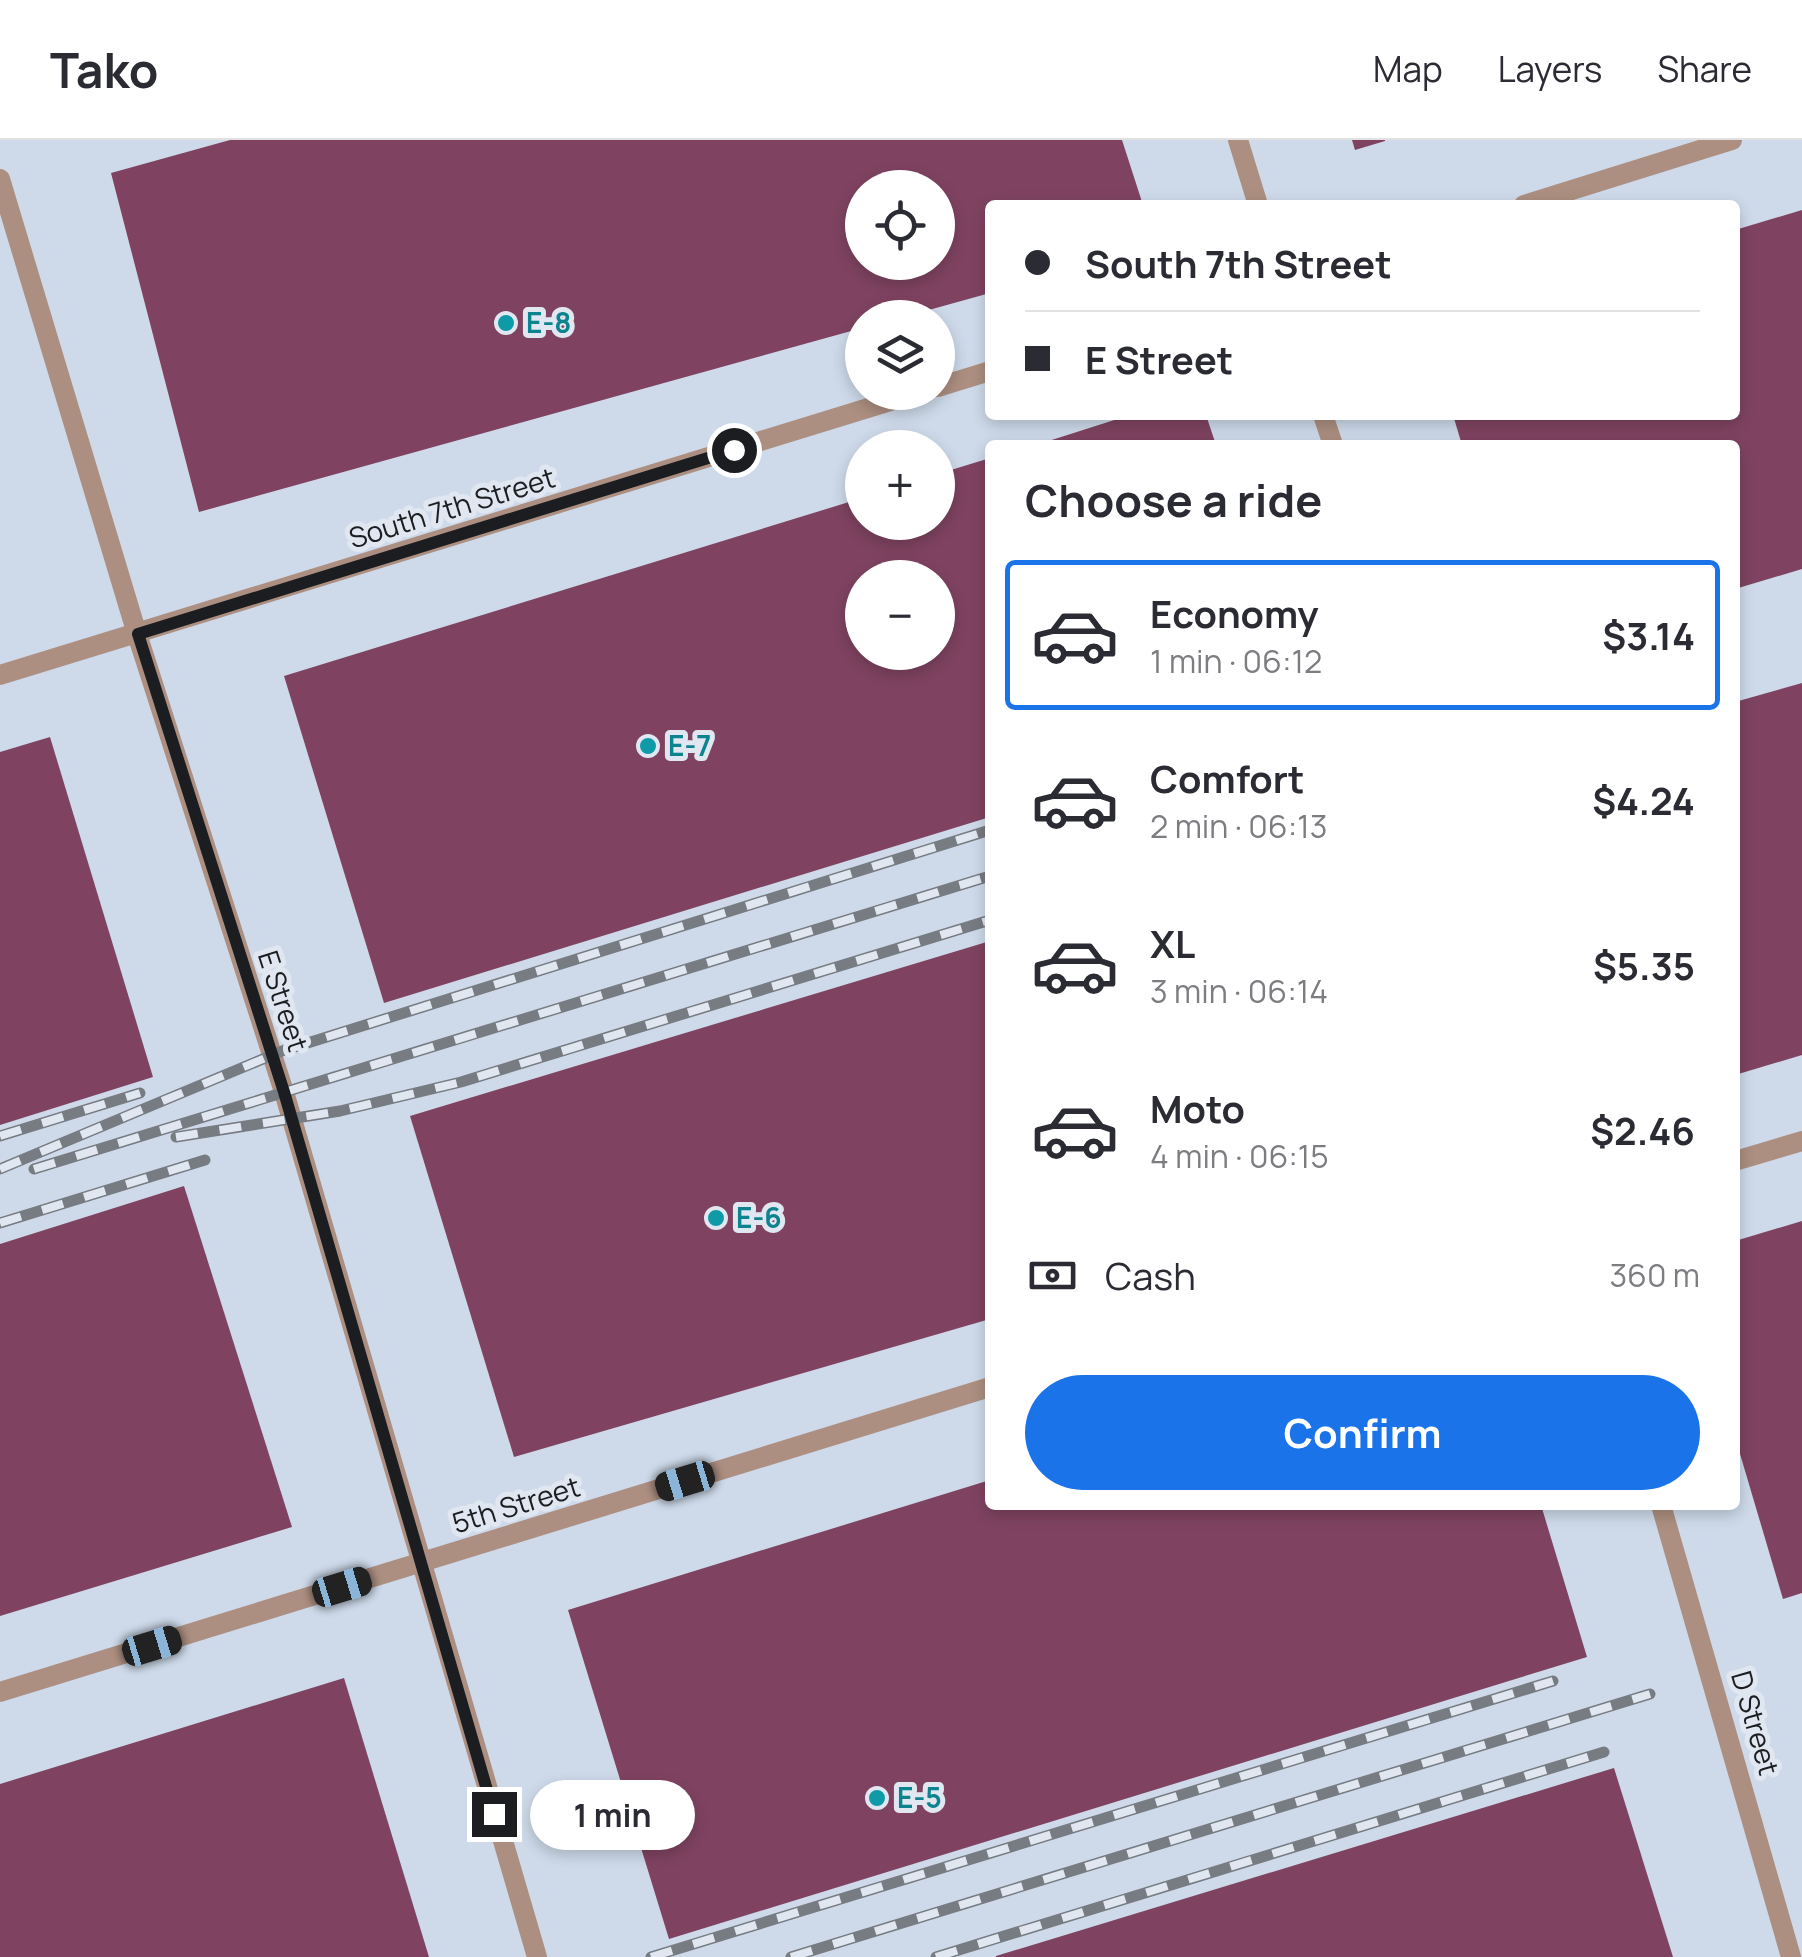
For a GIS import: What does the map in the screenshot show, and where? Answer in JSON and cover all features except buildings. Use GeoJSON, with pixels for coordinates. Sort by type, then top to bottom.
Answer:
{"type":"FeatureCollection","features":[{"type":"Feature","properties":{"kind":"lane"},"geometry":{"type":"LineString","coordinates":[[1238,140],[1256,200]]}},
{"type":"Feature","properties":{"kind":"lane"},"geometry":{"type":"LineString","coordinates":[[1540,200],[1732,140]]}},
{"type":"Feature","properties":{"kind":"lane","name":"E Street"},"geometry":{"type":"LineString","coordinates":[[0,179],[138,634],[284,1092],[418,1564],[537,1957]]}},
{"type":"Feature","properties":{"kind":"lane"},"geometry":{"type":"LineString","coordinates":[[955,382],[985,373]]}},
{"type":"Feature","properties":{"kind":"lane","name":"South 7th Street"},"geometry":{"type":"LineString","coordinates":[[0,675],[862,410]]}},
{"type":"Feature","properties":{"kind":"lane"},"geometry":{"type":"LineString","coordinates":[[1740,1160],[1802,1142]]}},
{"type":"Feature","properties":{"kind":"lane","name":"5th Street"},"geometry":{"type":"LineString","coordinates":[[0,1692],[985,1389]]}},
{"type":"Feature","properties":{"kind":"lane","name":"D Street"},"geometry":{"type":"LineString","coordinates":[[1662,1510],[1791,1957]]}},
{"type":"Feature","properties":{"kind":"shaded area"},"geometry":{"type":"Polygon","coordinates":[[[0,140],[1802,140],[1802,1957],[0,1957],[0,140]]]}},
{"type":"Feature","properties":{"kind":"railway"},"geometry":{"type":"LineString","coordinates":[[0,1169],[282,1051],[985,832]]}},
{"type":"Feature","properties":{"kind":"railway"},"geometry":{"type":"LineString","coordinates":[[34,1169],[985,878]]}},
{"type":"Feature","properties":{"kind":"railway"},"geometry":{"type":"LineString","coordinates":[[176,1137],[340,1111],[461,1082],[985,922]]}},
{"type":"Feature","properties":{"kind":"railway"},"geometry":{"type":"LineString","coordinates":[[0,1136],[140,1093]]}},
{"type":"Feature","properties":{"kind":"railway"},"geometry":{"type":"LineString","coordinates":[[0,1223],[205,1160]]}},
{"type":"Feature","properties":{"kind":"railway"},"geometry":{"type":"LineString","coordinates":[[651,1957],[1553,1681]]}},
{"type":"Feature","properties":{"kind":"railway"},"geometry":{"type":"LineString","coordinates":[[791,1957],[1650,1694]]}},
{"type":"Feature","properties":{"kind":"railway"},"geometry":{"type":"LineString","coordinates":[[936,1957],[1604,1752]]}},
{"type":"Feature","properties":{"kind":"place","name":"E-8"},"geometry":{"type":"Point","coordinates":[506,323]}},
{"type":"Feature","properties":{"kind":"place","name":"E-7"},"geometry":{"type":"Point","coordinates":[648,746]}},
{"type":"Feature","properties":{"kind":"place","name":"E-6"},"geometry":{"type":"Point","coordinates":[716,1218]}},
{"type":"Feature","properties":{"kind":"place","name":"E-5"},"geometry":{"type":"Point","coordinates":[877,1798]}},
{"type":"Feature","properties":{"kind":"route"},"geometry":{"type":"LineString","coordinates":[[494,1814],[418,1564],[284,1092],[138,634],[734,450]]}}]}
